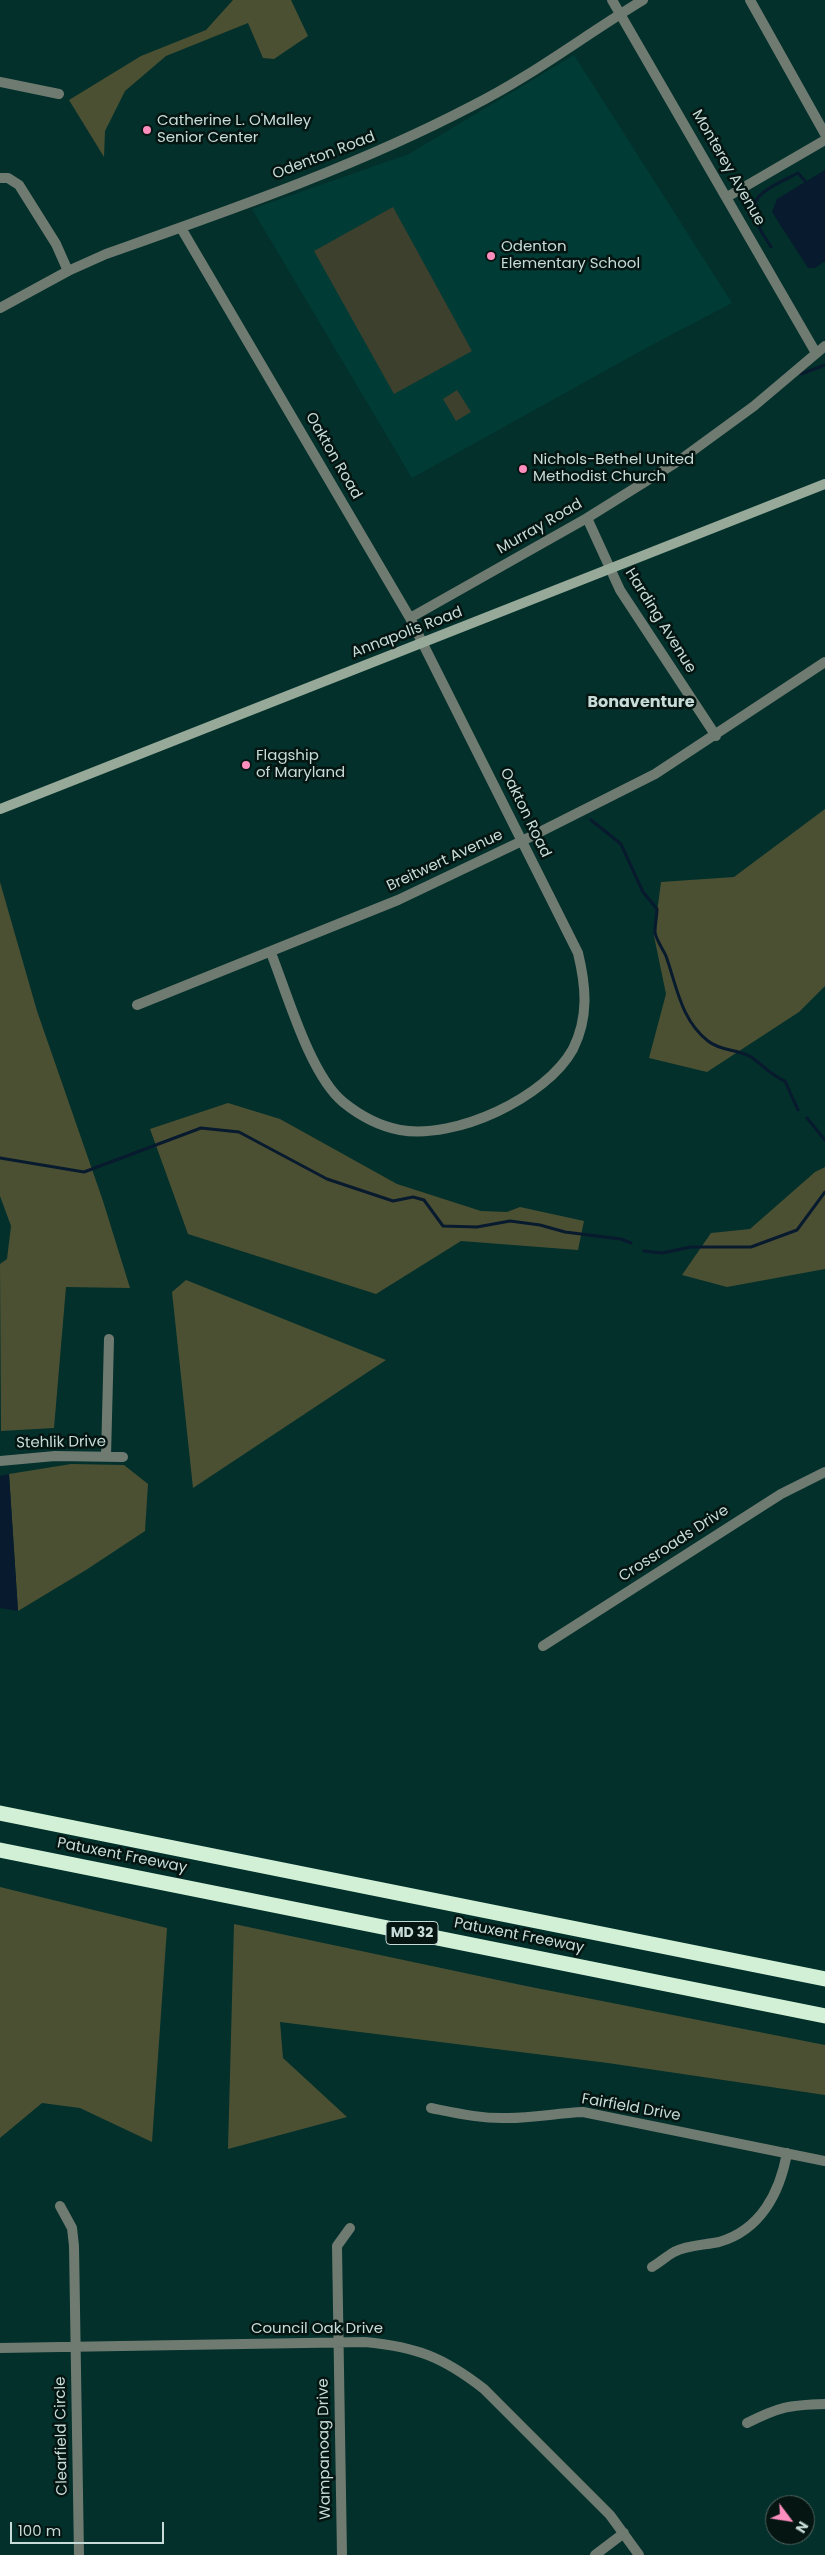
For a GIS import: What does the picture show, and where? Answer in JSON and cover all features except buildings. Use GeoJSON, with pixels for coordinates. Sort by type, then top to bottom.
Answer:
{"type":"FeatureCollection","features":[{"type":"Feature","properties":{"kind":"highway","name":"Patuxent Freeway"},"geometry":{"type":"LineString","coordinates":[[0,1812],[825,1979]]}},
{"type":"Feature","properties":{"kind":"highway","name":"Patuxent Freeway"},"geometry":{"type":"LineString","coordinates":[[0,1850],[825,2016]]}},
{"type":"Feature","properties":{"kind":"main road","name":"Annapolis Road"},"geometry":{"type":"LineString","coordinates":[[0,809],[825,484]]}},
{"type":"Feature","properties":{"kind":"street","name":"Monterey Avenue"},"geometry":{"type":"LineString","coordinates":[[612,0],[622,13],[816,353]]}},
{"type":"Feature","properties":{"kind":"street","name":"Odenton Road"},"geometry":{"type":"LineString","coordinates":[[0,308],[68,271],[386,148],[473,106],[558,56],[643,0]]}},
{"type":"Feature","properties":{"kind":"street"},"geometry":{"type":"LineString","coordinates":[[750,0],[825,134]]}},
{"type":"Feature","properties":{"kind":"street"},"geometry":{"type":"LineString","coordinates":[[0,82],[59,94]]}},
{"type":"Feature","properties":{"kind":"street"},"geometry":{"type":"LineString","coordinates":[[727,197],[825,140]]}},
{"type":"Feature","properties":{"kind":"street"},"geometry":{"type":"LineString","coordinates":[[0,178],[8,178],[19,185],[56,244],[68,271]]}},
{"type":"Feature","properties":{"kind":"street","name":"Oakton Road"},"geometry":{"type":"LineString","coordinates":[[181,228],[423,642],[578,953],[586,985],[584,1015],[573,1048],[557,1071],[534,1091],[476,1120],[442,1131],[400,1130],[383,1126],[362,1115],[342,1101],[325,1082],[314,1064],[271,953]]}},
{"type":"Feature","properties":{"kind":"street","name":"Murray Road"},"geometry":{"type":"LineString","coordinates":[[410,618],[587,518],[680,460],[754,406],[825,346]]}},
{"type":"Feature","properties":{"kind":"street","name":"Harding Avenue"},"geometry":{"type":"LineString","coordinates":[[587,518],[620,590],[716,736]]}},
{"type":"Feature","properties":{"kind":"street","name":"Breitwert Avenue"},"geometry":{"type":"LineString","coordinates":[[137,1006],[407,896],[522,841],[655,774],[716,736],[825,662]]}},
{"type":"Feature","properties":{"kind":"street"},"geometry":{"type":"LineString","coordinates":[[106,1456],[109,1339]]}},
{"type":"Feature","properties":{"kind":"street","name":"Stehlik Drive"},"geometry":{"type":"LineString","coordinates":[[0,1461],[55,1456],[123,1457]]}},
{"type":"Feature","properties":{"kind":"street","name":"Crossroads Drive"},"geometry":{"type":"LineString","coordinates":[[543,1646],[781,1494],[825,1472]]}},
{"type":"Feature","properties":{"kind":"street","name":"Fairfield Drive"},"geometry":{"type":"LineString","coordinates":[[430,2108],[472,2115],[510,2118],[583,2112],[825,2161]]}},
{"type":"Feature","properties":{"kind":"street"},"geometry":{"type":"LineString","coordinates":[[652,2267],[676,2251],[733,2237],[752,2224],[775,2196],[783,2174],[787,2153]]}},
{"type":"Feature","properties":{"kind":"street","name":"Clearfield Circle"},"geometry":{"type":"LineString","coordinates":[[60,2206],[72,2228],[79,2555]]}},
{"type":"Feature","properties":{"kind":"street","name":"Wampanoag Drive"},"geometry":{"type":"LineString","coordinates":[[342,2555],[337,2246],[350,2228]]}},
{"type":"Feature","properties":{"kind":"street","name":"Council Oak Drive"},"geometry":{"type":"LineString","coordinates":[[0,2348],[339,2342],[399,2345],[442,2360],[463,2372],[484,2389],[610,2515],[639,2555]]}},
{"type":"Feature","properties":{"kind":"street"},"geometry":{"type":"LineString","coordinates":[[747,2424],[777,2408],[825,2404]]}},
{"type":"Feature","properties":{"kind":"street"},"geometry":{"type":"LineString","coordinates":[[595,2555],[624,2533]]}},
{"type":"Feature","properties":{"kind":"shaded area"},"geometry":{"type":"Polygon","coordinates":[[[233,0],[291,0],[308,36],[274,59],[263,58],[248,23],[166,56],[125,91],[105,131],[104,157],[69,100],[141,56],[206,30],[233,0]]]}},
{"type":"Feature","properties":{"kind":"shaded area","name":"Odenton Elementary School"},"geometry":{"type":"Polygon","coordinates":[[[574,55],[732,303],[648,347],[412,478],[252,209],[409,154],[574,55]]]}},
{"type":"Feature","properties":{"kind":"shaded area"},"geometry":{"type":"Polygon","coordinates":[[[393,207],[472,351],[394,394],[314,251],[393,207]]]}},
{"type":"Feature","properties":{"kind":"shaded area"},"geometry":{"type":"Polygon","coordinates":[[[457,390],[471,412],[456,421],[443,399],[457,390]]]}},
{"type":"Feature","properties":{"kind":"shaded area"},"geometry":{"type":"Polygon","coordinates":[[[825,809],[825,986],[799,1012],[707,1072],[649,1058],[666,994],[654,936],[661,882],[734,877],[825,809]]]}},
{"type":"Feature","properties":{"kind":"shaded area"},"geometry":{"type":"Polygon","coordinates":[[[0,882],[37,1011],[103,1201],[130,1288],[66,1287],[54,1428],[1,1431],[0,1264],[7,1259],[11,1226],[0,1196],[0,882]]]}},
{"type":"Feature","properties":{"kind":"shaded area"},"geometry":{"type":"Polygon","coordinates":[[[228,1103],[280,1119],[397,1184],[481,1211],[507,1212],[520,1207],[584,1221],[578,1250],[461,1241],[376,1294],[188,1234],[150,1129],[228,1103]]]}},
{"type":"Feature","properties":{"kind":"shaded area"},"geometry":{"type":"Polygon","coordinates":[[[825,1167],[825,1269],[727,1287],[682,1275],[711,1233],[750,1229],[815,1172],[825,1167]]]}},
{"type":"Feature","properties":{"kind":"shaded area"},"geometry":{"type":"Polygon","coordinates":[[[186,1280],[386,1360],[193,1488],[172,1292],[186,1280]]]}},
{"type":"Feature","properties":{"kind":"shaded area"},"geometry":{"type":"Polygon","coordinates":[[[71,1464],[124,1465],[148,1484],[145,1531],[86,1570],[18,1611],[9,1474],[71,1464]]]}},
{"type":"Feature","properties":{"kind":"shaded area"},"geometry":{"type":"Polygon","coordinates":[[[0,1887],[167,1928],[152,2142],[80,2108],[42,2103],[0,2138],[0,1887]]]}},
{"type":"Feature","properties":{"kind":"shaded area"},"geometry":{"type":"Polygon","coordinates":[[[234,1924],[526,1986],[825,2045],[825,2095],[608,2063],[280,2022],[283,2058],[347,2117],[228,2149],[234,1924]]]}},
{"type":"Feature","properties":{"kind":"water"},"geometry":{"type":"Polygon","coordinates":[[[825,170],[825,261],[815,268],[808,268],[772,212],[777,199],[825,170]]]}},
{"type":"Feature","properties":{"kind":"water"},"geometry":{"type":"Polygon","coordinates":[[[9,1474],[18,1611],[0,1608],[0,1476],[9,1474]]]}},
{"type":"Feature","properties":{"kind":"waterway"},"geometry":{"type":"LineString","coordinates":[[771,247],[760,230],[753,212],[757,199],[769,188],[798,173],[805,181]]}},
{"type":"Feature","properties":{"kind":"waterway"},"geometry":{"type":"LineString","coordinates":[[801,374],[825,365]]}},
{"type":"Feature","properties":{"kind":"waterway"},"geometry":{"type":"LineString","coordinates":[[591,820],[621,844],[643,892],[657,909],[655,929],[658,941],[666,956],[681,1002],[699,1033],[713,1044],[751,1057],[772,1074],[785,1081],[798,1110]]}},
{"type":"Feature","properties":{"kind":"waterway"},"geometry":{"type":"LineString","coordinates":[[807,1118],[825,1140]]}},
{"type":"Feature","properties":{"kind":"waterway"},"geometry":{"type":"LineString","coordinates":[[0,1158],[84,1172],[201,1128],[239,1132],[327,1179],[393,1201],[413,1197],[424,1200],[443,1226],[477,1227],[510,1221],[540,1225],[565,1232],[621,1239],[631,1243]]}},
{"type":"Feature","properties":{"kind":"waterway"},"geometry":{"type":"LineString","coordinates":[[644,1251],[662,1253],[691,1247],[751,1247],[797,1230],[825,1192]]}},
{"type":"Feature","properties":{"kind":"place","name":"Catherine L. O'Malley Senior Center"},"geometry":{"type":"Point","coordinates":[147,130]}},
{"type":"Feature","properties":{"kind":"place","name":"Odenton Elementary School"},"geometry":{"type":"Point","coordinates":[491,256]}},
{"type":"Feature","properties":{"kind":"place","name":"Nichols-Bethel United Methodist Church"},"geometry":{"type":"Point","coordinates":[523,469]}},
{"type":"Feature","properties":{"kind":"place","name":"Flagship of Maryland"},"geometry":{"type":"Point","coordinates":[246,765]}},
{"type":"Feature","properties":{"kind":"district","name":"Bonaventure"},"geometry":{"type":"Point","coordinates":[641,703]}}]}
